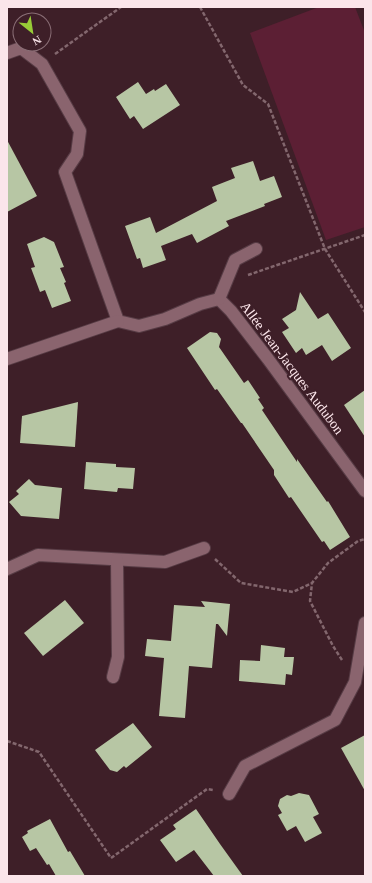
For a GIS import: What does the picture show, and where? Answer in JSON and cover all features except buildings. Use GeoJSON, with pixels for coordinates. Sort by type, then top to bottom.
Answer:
{"type":"FeatureCollection","features":[{"type":"Feature","properties":{"kind":"street"},"geometry":{"type":"LineString","coordinates":[[7,53],[21,48],[42,64],[80,131],[77,154],[65,172],[118,321],[7,359]]}},
{"type":"Feature","properties":{"kind":"street"},"geometry":{"type":"LineString","coordinates":[[219,299],[235,260],[256,249]]}},
{"type":"Feature","properties":{"kind":"street","name":"Allée Jean-Jacques Audubon"},"geometry":{"type":"LineString","coordinates":[[118,321],[139,326],[165,319],[200,304],[219,299],[231,311],[273,365],[365,491]]}},
{"type":"Feature","properties":{"kind":"street"},"geometry":{"type":"LineString","coordinates":[[7,569],[38,555],[165,562],[204,548]]}},
{"type":"Feature","properties":{"kind":"street"},"geometry":{"type":"LineString","coordinates":[[113,678],[118,656],[117,560]]}},
{"type":"Feature","properties":{"kind":"street"},"geometry":{"type":"LineString","coordinates":[[229,794],[245,766],[334,720],[355,682],[365,622]]}},
{"type":"Feature","properties":{"kind":"path"},"geometry":{"type":"LineString","coordinates":[[42,64],[122,7]]}},
{"type":"Feature","properties":{"kind":"path"},"geometry":{"type":"LineString","coordinates":[[200,7],[242,85],[268,104],[325,249],[365,312]]}},
{"type":"Feature","properties":{"kind":"path"},"geometry":{"type":"LineString","coordinates":[[226,282],[365,235]]}},
{"type":"Feature","properties":{"kind":"path"},"geometry":{"type":"LineString","coordinates":[[204,548],[241,583],[293,592],[312,583],[328,564],[358,541],[365,539]]}},
{"type":"Feature","properties":{"kind":"path"},"geometry":{"type":"LineString","coordinates":[[312,583],[310,601],[333,646],[355,682]]}},
{"type":"Feature","properties":{"kind":"path"},"geometry":{"type":"LineString","coordinates":[[7,741],[39,752],[111,858],[206,789],[229,794]]}},
{"type":"Feature","properties":{"kind":"shaded area"},"geometry":{"type":"Polygon","coordinates":[[[319,7],[355,7],[365,33],[365,227],[326,240],[250,33],[319,7]]]}}]}
